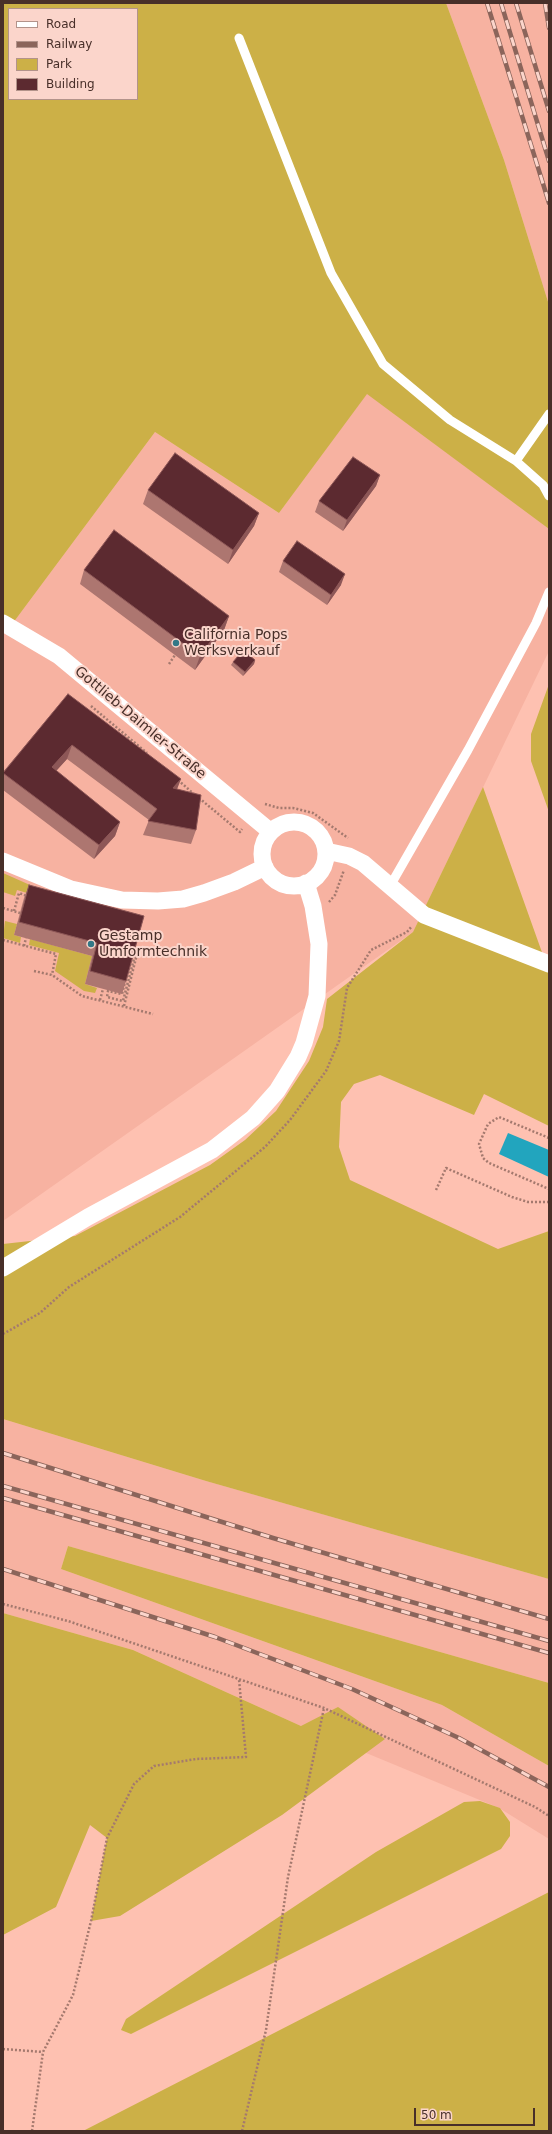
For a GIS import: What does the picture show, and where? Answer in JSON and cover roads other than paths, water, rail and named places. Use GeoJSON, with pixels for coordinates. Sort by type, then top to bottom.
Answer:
{"type":"FeatureCollection","features":[{"type":"Feature","properties":{"kind":"street","name":"Gottlieb-Daimler-Straße"},"geometry":{"type":"LineString","coordinates":[[3,623],[59,656],[271,832]]}},
{"type":"Feature","properties":{"kind":"street"},"geometry":{"type":"LineString","coordinates":[[288,822],[298,822],[307,825],[320,836],[326,851],[325,861],[321,871],[314,878],[306,883],[291,885],[278,881],[265,867],[262,858],[262,848],[271,832],[288,822]]}},
{"type":"Feature","properties":{"kind":"street"},"geometry":{"type":"LineString","coordinates":[[326,851],[349,856],[363,863],[424,915],[549,964]]}},
{"type":"Feature","properties":{"kind":"street"},"geometry":{"type":"LineString","coordinates":[[3,861],[71,889],[122,900],[158,901],[183,899],[234,882],[265,867]]}},
{"type":"Feature","properties":{"kind":"street"},"geometry":{"type":"LineString","coordinates":[[3,1268],[88,1217],[212,1150],[241,1128],[265,1106],[277,1091],[298,1057],[314,1012],[317,996],[319,944],[313,906],[306,883]]}},
{"type":"Feature","properties":{"kind":"lane"},"geometry":{"type":"LineString","coordinates":[[239,38],[331,274],[383,364],[450,420],[516,461],[543,485],[549,496]]}},
{"type":"Feature","properties":{"kind":"lane"},"geometry":{"type":"LineString","coordinates":[[516,461],[549,414]]}},
{"type":"Feature","properties":{"kind":"lane"},"geometry":{"type":"LineString","coordinates":[[390,886],[468,750],[536,623],[549,592]]}},
{"type":"Feature","properties":{"kind":"water"},"geometry":{"type":"Polygon","coordinates":[[[508,1133],[549,1150],[549,1177],[499,1154],[508,1133]]]}},
{"type":"Feature","properties":{"kind":"railway"},"geometry":{"type":"LineString","coordinates":[[487,3],[549,203]]}},
{"type":"Feature","properties":{"kind":"railway"},"geometry":{"type":"LineString","coordinates":[[501,3],[549,161]]}},
{"type":"Feature","properties":{"kind":"railway"},"geometry":{"type":"LineString","coordinates":[[516,3],[549,111]]}},
{"type":"Feature","properties":{"kind":"railway"},"geometry":{"type":"LineString","coordinates":[[545,3],[549,28]]}},
{"type":"Feature","properties":{"kind":"railway"},"geometry":{"type":"LineString","coordinates":[[3,1453],[273,1538],[549,1619]]}},
{"type":"Feature","properties":{"kind":"railway"},"geometry":{"type":"LineString","coordinates":[[3,1486],[549,1641]]}},
{"type":"Feature","properties":{"kind":"railway"},"geometry":{"type":"LineString","coordinates":[[3,1498],[549,1653]]}},
{"type":"Feature","properties":{"kind":"railway"},"geometry":{"type":"LineString","coordinates":[[3,1569],[215,1637],[352,1689],[459,1738],[549,1787]]}},
{"type":"Feature","properties":{"kind":"place","name":"California Pops Werksverkauf"},"geometry":{"type":"Point","coordinates":[176,643]}},
{"type":"Feature","properties":{"kind":"place","name":"Gestamp Umformtechnik"},"geometry":{"type":"Point","coordinates":[91,944]}}]}
